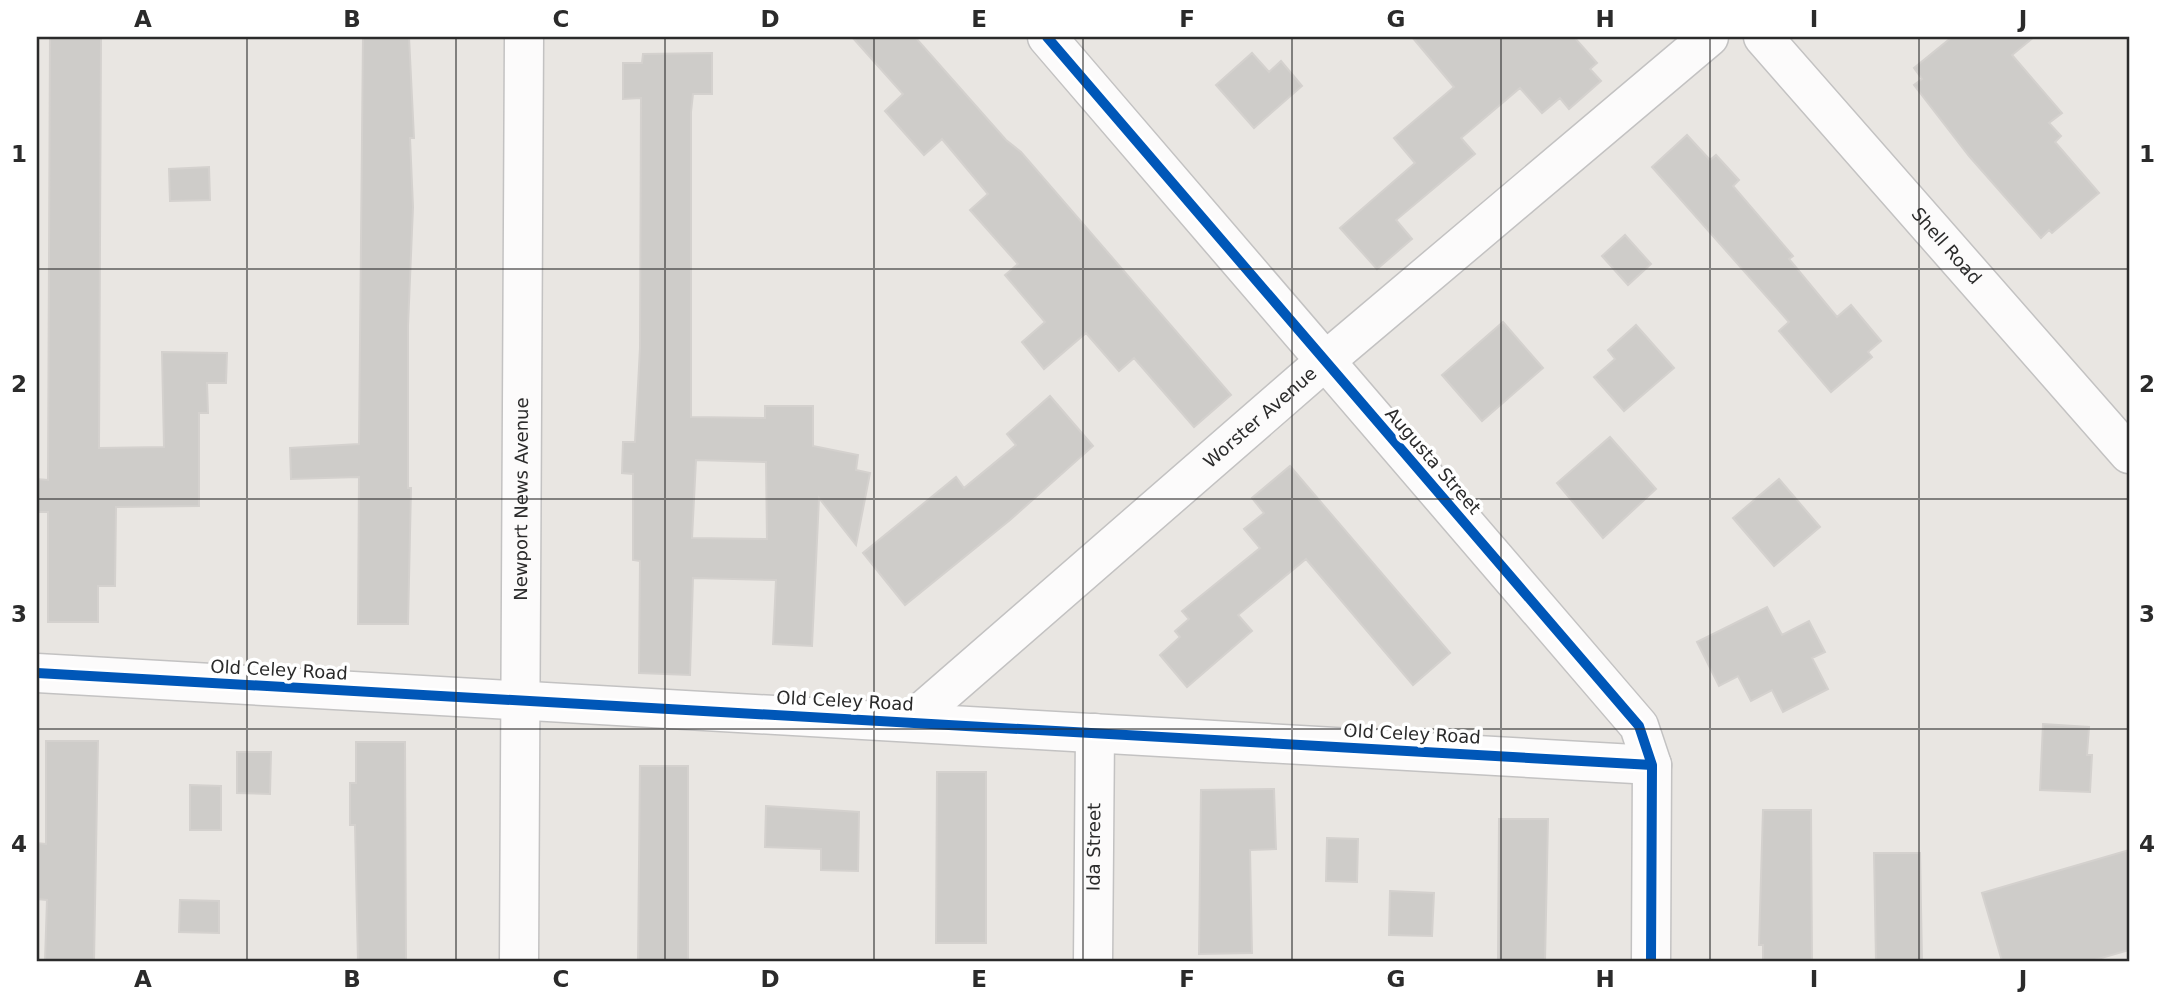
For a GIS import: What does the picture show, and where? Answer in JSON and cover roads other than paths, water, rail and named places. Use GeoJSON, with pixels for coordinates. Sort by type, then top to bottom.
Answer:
{"type":"FeatureCollection","features":[{"type":"Feature","properties":{"kind":"street","name":"Newport News Avenue"},"geometry":{"type":"LineString","coordinates":[[519,961],[524,37]]}},
{"type":"Feature","properties":{"kind":"street","name":"Augusta Street"},"geometry":{"type":"LineString","coordinates":[[1047,37],[1639,726],[1652,765],[1651,961]]}},
{"type":"Feature","properties":{"kind":"street","name":"Worster Avenue"},"geometry":{"type":"LineString","coordinates":[[910,722],[1324,362],[1709,37]]}},
{"type":"Feature","properties":{"kind":"street","name":"Shell Road"},"geometry":{"type":"LineString","coordinates":[[1763,37],[2129,454]]}},
{"type":"Feature","properties":{"kind":"street","name":"Old Celey Road"},"geometry":{"type":"LineString","coordinates":[[37,673],[1652,765]]}},
{"type":"Feature","properties":{"kind":"street","name":"Ida Street"},"geometry":{"type":"LineString","coordinates":[[1093,961],[1095,733]]}}]}
